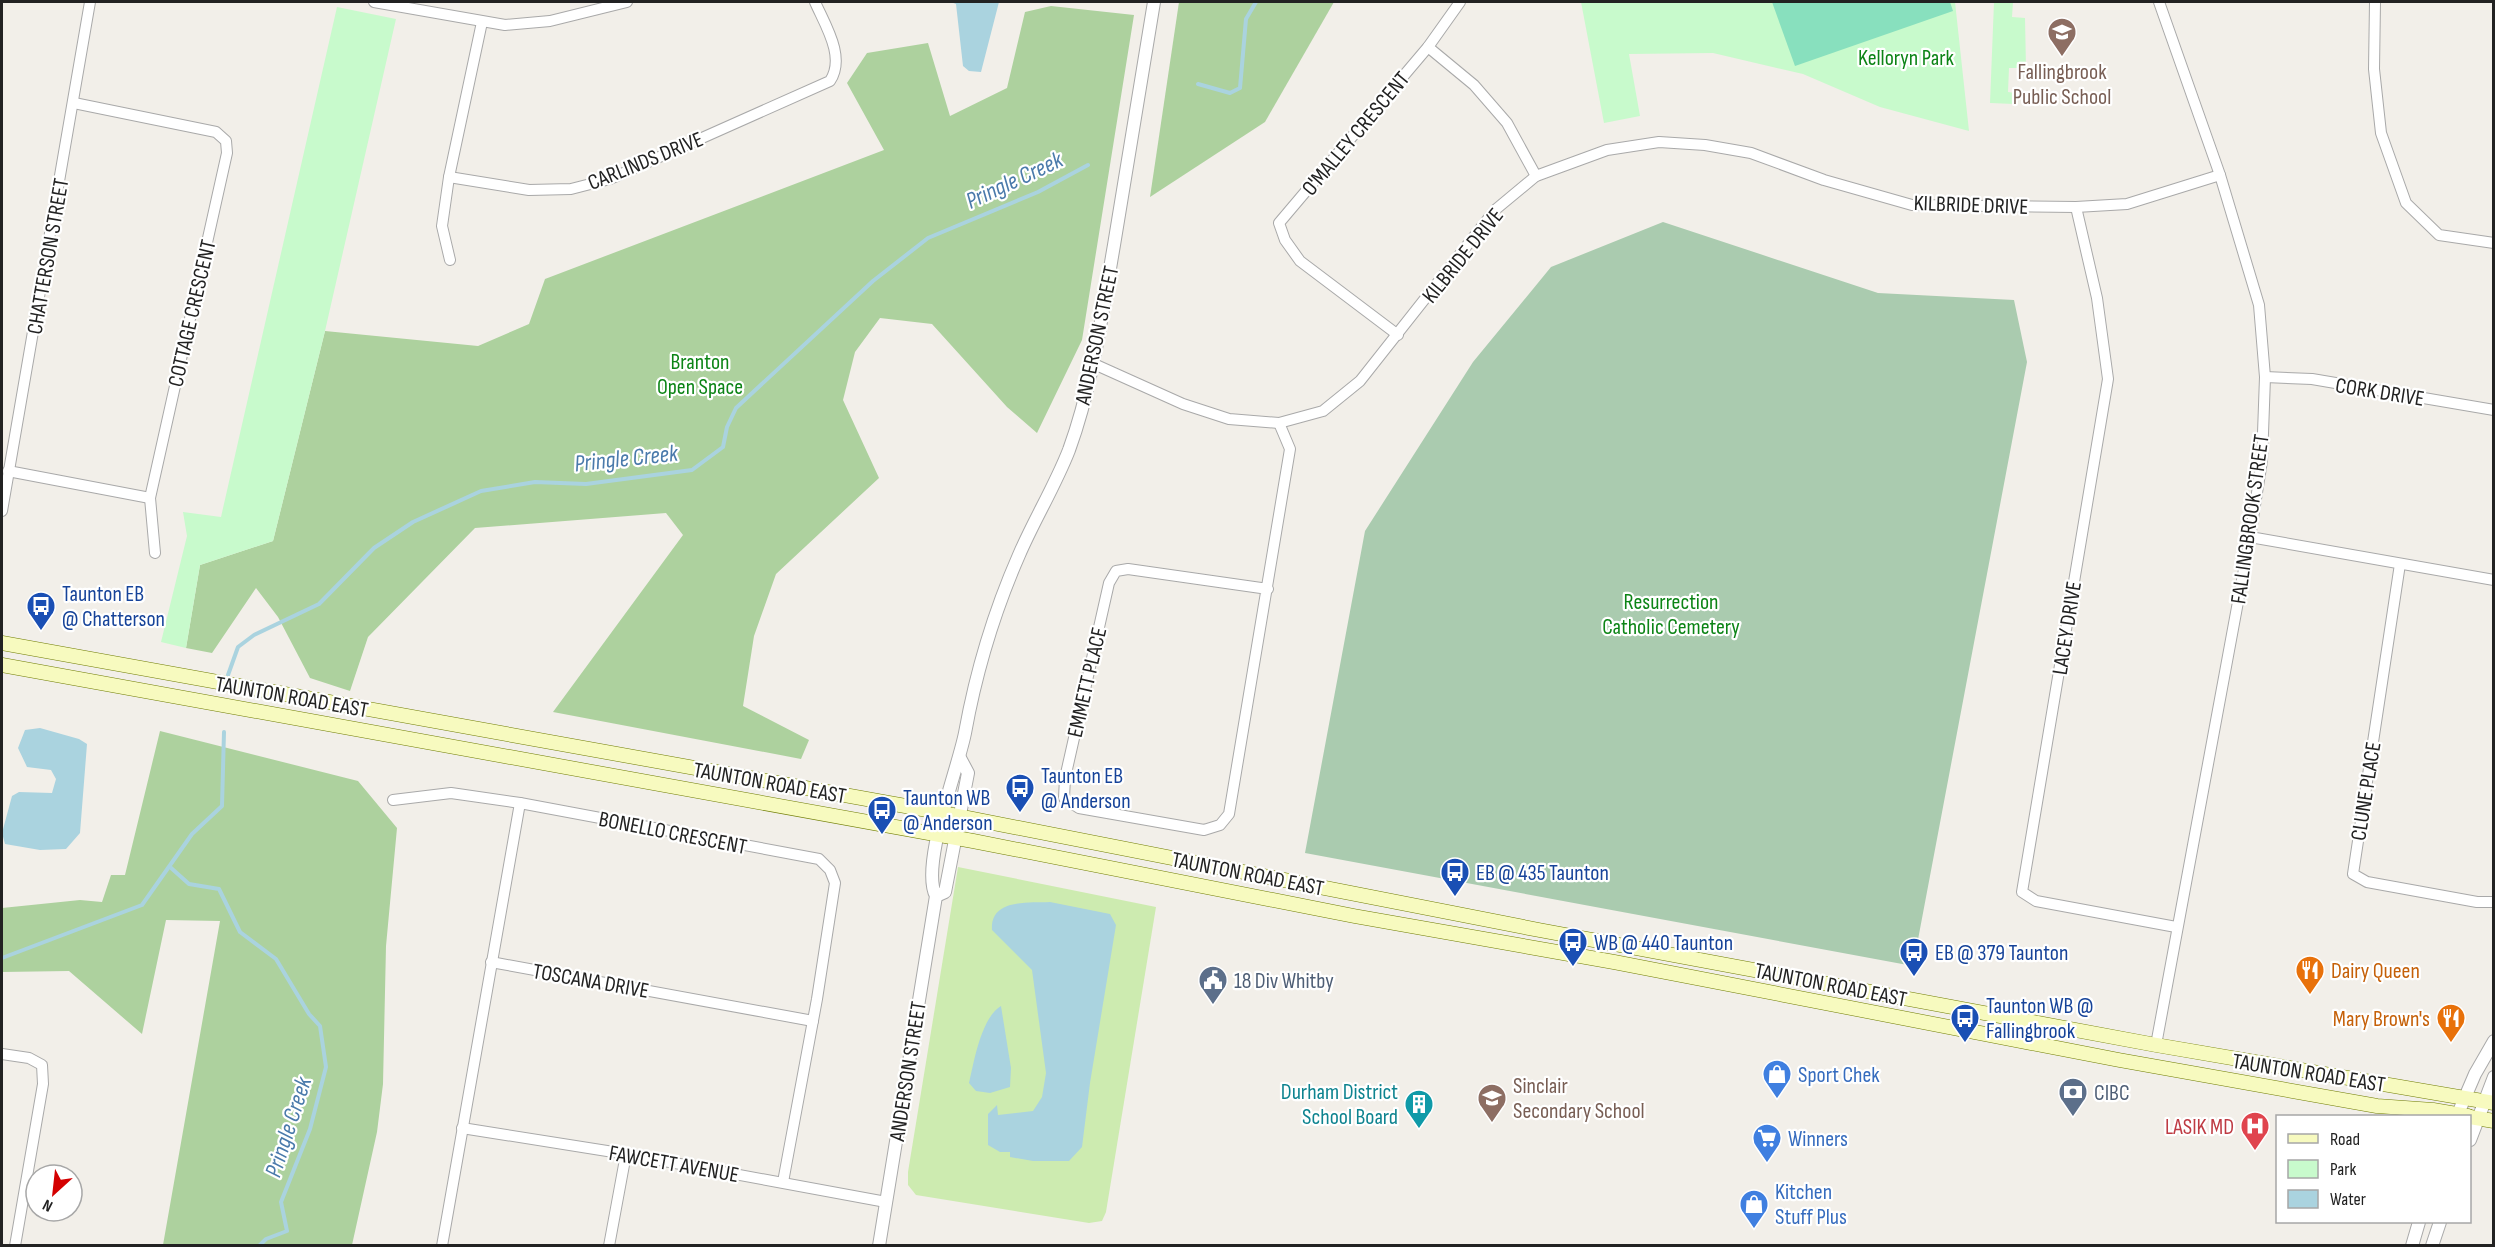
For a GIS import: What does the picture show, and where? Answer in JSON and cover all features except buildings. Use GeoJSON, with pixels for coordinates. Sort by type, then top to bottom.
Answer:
{"type":"FeatureCollection","features":[{"type":"Feature","properties":{"kind":"main road","name":"TAUNTON ROAD EAST"},"geometry":{"type":"LineString","coordinates":[[2,644],[943,813],[1539,930],[2156,1045],[2489,1102]]}},
{"type":"Feature","properties":{"kind":"main road","name":"TAUNTON ROAD EAST"},"geometry":{"type":"LineString","coordinates":[[2,665],[939,835],[1980,1034],[2377,1106],[2450,1115]]}},
{"type":"Feature","properties":{"kind":"main road"},"geometry":{"type":"LineString","coordinates":[[442,745],[445,724]]}},
{"type":"Feature","properties":{"kind":"main road"},"geometry":{"type":"LineString","coordinates":[[544,765],[548,742]]}},
{"type":"Feature","properties":{"kind":"main road"},"geometry":{"type":"LineString","coordinates":[[2377,1106],[2397,1115]]}},
{"type":"Feature","properties":{"kind":"main road","name":"TAUNTON ROAD EAST"},"geometry":{"type":"LineString","coordinates":[[2471,1118],[2493,1121]]}},
{"type":"Feature","properties":{"kind":"street","name":"CHATTERSON STREET"},"geometry":{"type":"LineString","coordinates":[[2,511],[90,2]]}},
{"type":"Feature","properties":{"kind":"street"},"geometry":{"type":"LineString","coordinates":[[374,2],[505,25],[550,21],[627,2]]}},
{"type":"Feature","properties":{"kind":"street","name":"CARLINDS DRIVE"},"geometry":{"type":"LineString","coordinates":[[449,177],[528,190],[571,189],[610,179],[830,81],[837,71],[837,59],[815,2]]}},
{"type":"Feature","properties":{"kind":"street","name":"ANDERSON STREET"},"geometry":{"type":"LineString","coordinates":[[879,1245],[936,896],[932,888],[943,813],[954,771],[960,758],[970,707],[994,619],[1019,555],[1068,451],[1094,364],[1154,2]]}},
{"type":"Feature","properties":{"kind":"street"},"geometry":{"type":"LineString","coordinates":[[1460,2],[1428,47],[1474,85],[1507,123],[1536,176]]}},
{"type":"Feature","properties":{"kind":"street","name":"FALLINGBROOK STREET"},"geometry":{"type":"LineString","coordinates":[[2156,1045],[2176,927],[2250,537],[2262,460],[2265,377],[2259,305],[2220,175],[2158,2]]}},
{"type":"Feature","properties":{"kind":"street"},"geometry":{"type":"LineString","coordinates":[[2375,2],[2374,69],[2381,133],[2406,203],[2439,235],[2493,243]]}},
{"type":"Feature","properties":{"kind":"street"},"geometry":{"type":"LineString","coordinates":[[450,260],[442,226],[449,177],[482,22]]}},
{"type":"Feature","properties":{"kind":"street","name":"O'MALLEY CRESCENT"},"geometry":{"type":"LineString","coordinates":[[1398,335],[1300,261],[1285,240],[1279,223],[1428,47]]}},
{"type":"Feature","properties":{"kind":"street","name":"COTTAGE CRESCENT"},"geometry":{"type":"LineString","coordinates":[[74,103],[216,132],[226,141],[227,153],[150,498]]}},
{"type":"Feature","properties":{"kind":"street","name":"KILBRIDE DRIVE"},"geometry":{"type":"LineString","coordinates":[[1094,364],[1202,410],[1229,419],[1279,423],[1323,411],[1360,381],[1495,210],[1536,176],[1607,150],[1659,142],[1705,145],[1751,153],[1824,180],[1912,205],[2076,207],[2127,204],[2220,175]]}},
{"type":"Feature","properties":{"kind":"street","name":"LACEY DRIVE"},"geometry":{"type":"LineString","coordinates":[[2076,207],[2097,298],[2108,379],[2022,892],[2036,901],[2176,927]]}},
{"type":"Feature","properties":{"kind":"street","name":"CORK DRIVE"},"geometry":{"type":"LineString","coordinates":[[2265,377],[2312,379],[2493,410]]}},
{"type":"Feature","properties":{"kind":"street","name":"EMMETT PLACE"},"geometry":{"type":"LineString","coordinates":[[1268,589],[1128,569],[1116,571],[1106,595],[1065,778],[1064,798],[1079,808],[1204,830],[1220,825],[1229,814],[1268,589],[1290,449],[1279,423]]}},
{"type":"Feature","properties":{"kind":"street"},"geometry":{"type":"LineString","coordinates":[[8,471],[150,498],[155,553]]}},
{"type":"Feature","properties":{"kind":"street"},"geometry":{"type":"LineString","coordinates":[[2250,537],[2493,580]]}},
{"type":"Feature","properties":{"kind":"street","name":"CLUNE PLACE"},"geometry":{"type":"LineString","coordinates":[[2400,564],[2353,874],[2367,882],[2477,902],[2493,902]]}},
{"type":"Feature","properties":{"kind":"street","name":"ANDERSON STREET"},"geometry":{"type":"LineString","coordinates":[[936,896],[945,892],[968,773],[960,758]]}},
{"type":"Feature","properties":{"kind":"street","name":"BONELLO CRESCENT"},"geometry":{"type":"LineString","coordinates":[[393,800],[451,793],[520,803],[819,859],[830,870],[835,883],[813,1021]]}},
{"type":"Feature","properties":{"kind":"street"},"geometry":{"type":"LineString","coordinates":[[442,1245],[520,803]]}},
{"type":"Feature","properties":{"kind":"street","name":"TOSCANA DRIVE"},"geometry":{"type":"LineString","coordinates":[[491,962],[813,1021]]}},
{"type":"Feature","properties":{"kind":"street"},"geometry":{"type":"LineString","coordinates":[[783,1182],[813,1021]]}},
{"type":"Feature","properties":{"kind":"street"},"geometry":{"type":"LineString","coordinates":[[2466,1115],[2465,1097],[2493,1041]]}},
{"type":"Feature","properties":{"kind":"street"},"geometry":{"type":"LineString","coordinates":[[2,1054],[28,1058],[42,1065],[43,1084],[15,1245]]}},
{"type":"Feature","properties":{"kind":"street"},"geometry":{"type":"LineString","coordinates":[[2469,1115],[2489,1102],[2493,1077]]}},
{"type":"Feature","properties":{"kind":"street","name":"FAWCETT AVENUE"},"geometry":{"type":"LineString","coordinates":[[462,1128],[626,1154],[886,1202]]}},
{"type":"Feature","properties":{"kind":"street"},"geometry":{"type":"LineString","coordinates":[[609,1245],[626,1154]]}},
{"type":"Feature","properties":{"kind":"street"},"geometry":{"type":"LineString","coordinates":[[2412,1245],[2418,1223]]}},
{"type":"Feature","properties":{"kind":"street"},"geometry":{"type":"LineString","coordinates":[[2432,1245],[2439,1223]]}},
{"type":"Feature","properties":{"kind":"green space"},"geometry":{"type":"Polygon","coordinates":[[[1179,2],[1334,2],[1265,122],[1150,197],[1179,2]]]}},
{"type":"Feature","properties":{"kind":"green space","name":"Kelloryn Park"},"geometry":{"type":"Polygon","coordinates":[[[1581,2],[1955,2],[1969,131],[1880,107],[1803,74],[1713,53],[1629,54],[1640,116],[1604,123],[1581,2]]]}},
{"type":"Feature","properties":{"kind":"green space"},"geometry":{"type":"Polygon","coordinates":[[[1772,2],[1950,2],[1953,11],[1795,66],[1772,2]]]}},
{"type":"Feature","properties":{"kind":"green space"},"geometry":{"type":"Polygon","coordinates":[[[1994,2],[2013,2],[2012,17],[2025,18],[2026,68],[2009,68],[2008,92],[2015,93],[2014,104],[1990,103],[1994,2]]]}},
{"type":"Feature","properties":{"kind":"green space","name":"Branton Open Space"},"geometry":{"type":"Polygon","coordinates":[[[1051,6],[1134,15],[1082,340],[1037,433],[1007,407],[932,324],[880,318],[855,352],[843,400],[879,478],[776,574],[754,636],[743,706],[809,740],[801,759],[553,712],[683,535],[666,513],[475,528],[368,637],[350,691],[310,678],[278,617],[256,588],[212,653],[186,648],[200,565],[273,541],[325,331],[478,346],[529,324],[545,279],[884,150],[847,83],[867,53],[928,43],[950,116],[1007,88],[1025,12],[1051,6]]]}},
{"type":"Feature","properties":{"kind":"green space"},"geometry":{"type":"Polygon","coordinates":[[[337,7],[396,19],[325,331],[273,541],[200,565],[186,648],[161,642],[187,536],[183,512],[221,517],[337,7]]]}},
{"type":"Feature","properties":{"kind":"green space","name":"Resurrection Catholic Cemetery"},"geometry":{"type":"Polygon","coordinates":[[[1663,222],[1878,293],[2014,300],[2027,362],[1913,966],[1305,853],[1365,531],[1473,362],[1551,267],[1663,222]]]}},
{"type":"Feature","properties":{"kind":"green space"},"geometry":{"type":"Polygon","coordinates":[[[160,731],[358,781],[397,828],[386,946],[383,1084],[377,1132],[352,1245],[163,1245],[220,921],[166,920],[142,1034],[69,971],[2,972],[2,908],[80,900],[102,902],[111,875],[125,875],[160,731]]]}},
{"type":"Feature","properties":{"kind":"green space"},"geometry":{"type":"Polygon","coordinates":[[[958,867],[1156,907],[1106,1212],[1102,1221],[1089,1223],[916,1195],[908,1185],[908,1172],[958,867]]]}},
{"type":"Feature","properties":{"kind":"water"},"geometry":{"type":"Polygon","coordinates":[[[951,2],[999,2],[981,72],[969,71],[963,66],[956,4],[951,2]]]}},
{"type":"Feature","properties":{"kind":"water"},"geometry":{"type":"Polygon","coordinates":[[[40,728],[79,739],[87,744],[80,833],[66,849],[40,850],[5,844],[2,833],[12,796],[19,792],[52,793],[56,779],[51,770],[27,767],[18,748],[25,730],[40,728]]]}},
{"type":"Feature","properties":{"kind":"water"},"geometry":{"type":"Polygon","coordinates":[[[1050,902],[1110,914],[1116,925],[1082,1147],[1069,1161],[1033,1161],[1010,1157],[1010,1152],[1000,1152],[988,1145],[988,1114],[997,1105],[998,1115],[1033,1111],[1042,1097],[1046,1073],[1032,970],[992,930],[993,920],[1003,908],[1012,905],[1050,902]]]}},
{"type":"Feature","properties":{"kind":"water"},"geometry":{"type":"Polygon","coordinates":[[[1001,1006],[1011,1068],[1010,1087],[990,1093],[976,1091],[969,1083],[979,1041],[988,1020],[1001,1006]]]}},
{"type":"Feature","properties":{"kind":"waterway","name":"Pringle Creek"},"geometry":{"type":"LineString","coordinates":[[1198,84],[1230,93],[1240,88],[1246,19],[1256,2]]}},
{"type":"Feature","properties":{"kind":"waterway","name":"Pringle Creek"},"geometry":{"type":"LineString","coordinates":[[228,675],[238,647],[254,635],[319,604],[374,548],[413,522],[481,491],[535,482],[586,484],[692,470],[723,447],[727,427],[736,408],[873,281],[928,238],[1038,192],[1088,165]]}},
{"type":"Feature","properties":{"kind":"waterway"},"geometry":{"type":"LineString","coordinates":[[2,958],[142,905],[192,834],[222,806],[224,732]]}},
{"type":"Feature","properties":{"kind":"waterway","name":"Pringle Creek"},"geometry":{"type":"LineString","coordinates":[[170,867],[189,884],[219,889],[240,932],[276,959],[309,1014],[320,1026],[326,1067],[310,1129],[281,1202],[287,1231],[266,1239],[259,1246]]}},
{"type":"Feature","properties":{"kind":"place","name":"Fallingbrook Public School"},"geometry":{"type":"Point","coordinates":[2062,58]}},
{"type":"Feature","properties":{"kind":"place","name":"Taunton EB @ Chatterson"},"geometry":{"type":"Point","coordinates":[41,632]}},
{"type":"Feature","properties":{"kind":"place","name":"Taunton EB @ Anderson"},"geometry":{"type":"Point","coordinates":[1020,814]}},
{"type":"Feature","properties":{"kind":"place","name":"Taunton WB @ Anderson"},"geometry":{"type":"Point","coordinates":[882,836]}},
{"type":"Feature","properties":{"kind":"place","name":"EB @ 435 Taunton"},"geometry":{"type":"Point","coordinates":[1455,898]}},
{"type":"Feature","properties":{"kind":"place","name":"WB @ 440 Taunton"},"geometry":{"type":"Point","coordinates":[1573,968]}},
{"type":"Feature","properties":{"kind":"place","name":"EB @ 379 Taunton"},"geometry":{"type":"Point","coordinates":[1914,978]}},
{"type":"Feature","properties":{"kind":"place","name":"Dairy Queen"},"geometry":{"type":"Point","coordinates":[2310,996]}},
{"type":"Feature","properties":{"kind":"place","name":"18 Div Whitby"},"geometry":{"type":"Point","coordinates":[1213,1006]}},
{"type":"Feature","properties":{"kind":"place","name":"Taunton WB @ Fallingbrook"},"geometry":{"type":"Point","coordinates":[1965,1044]}},
{"type":"Feature","properties":{"kind":"place","name":"Mary Brown's"},"geometry":{"type":"Point","coordinates":[2451,1044]}},
{"type":"Feature","properties":{"kind":"place","name":"Sport Chek"},"geometry":{"type":"Point","coordinates":[1777,1100]}},
{"type":"Feature","properties":{"kind":"place","name":"CIBC"},"geometry":{"type":"Point","coordinates":[2073,1118]}},
{"type":"Feature","properties":{"kind":"place","name":"Sinclair Secondary School"},"geometry":{"type":"Point","coordinates":[1492,1124]}},
{"type":"Feature","properties":{"kind":"place","name":"Durham District School Board"},"geometry":{"type":"Point","coordinates":[1419,1130]}},
{"type":"Feature","properties":{"kind":"place","name":"LASIK MD"},"geometry":{"type":"Point","coordinates":[2255,1152]}},
{"type":"Feature","properties":{"kind":"place","name":"Winners"},"geometry":{"type":"Point","coordinates":[1767,1164]}},
{"type":"Feature","properties":{"kind":"place","name":"Kitchen Stuff Plus"},"geometry":{"type":"Point","coordinates":[1754,1230]}}]}
